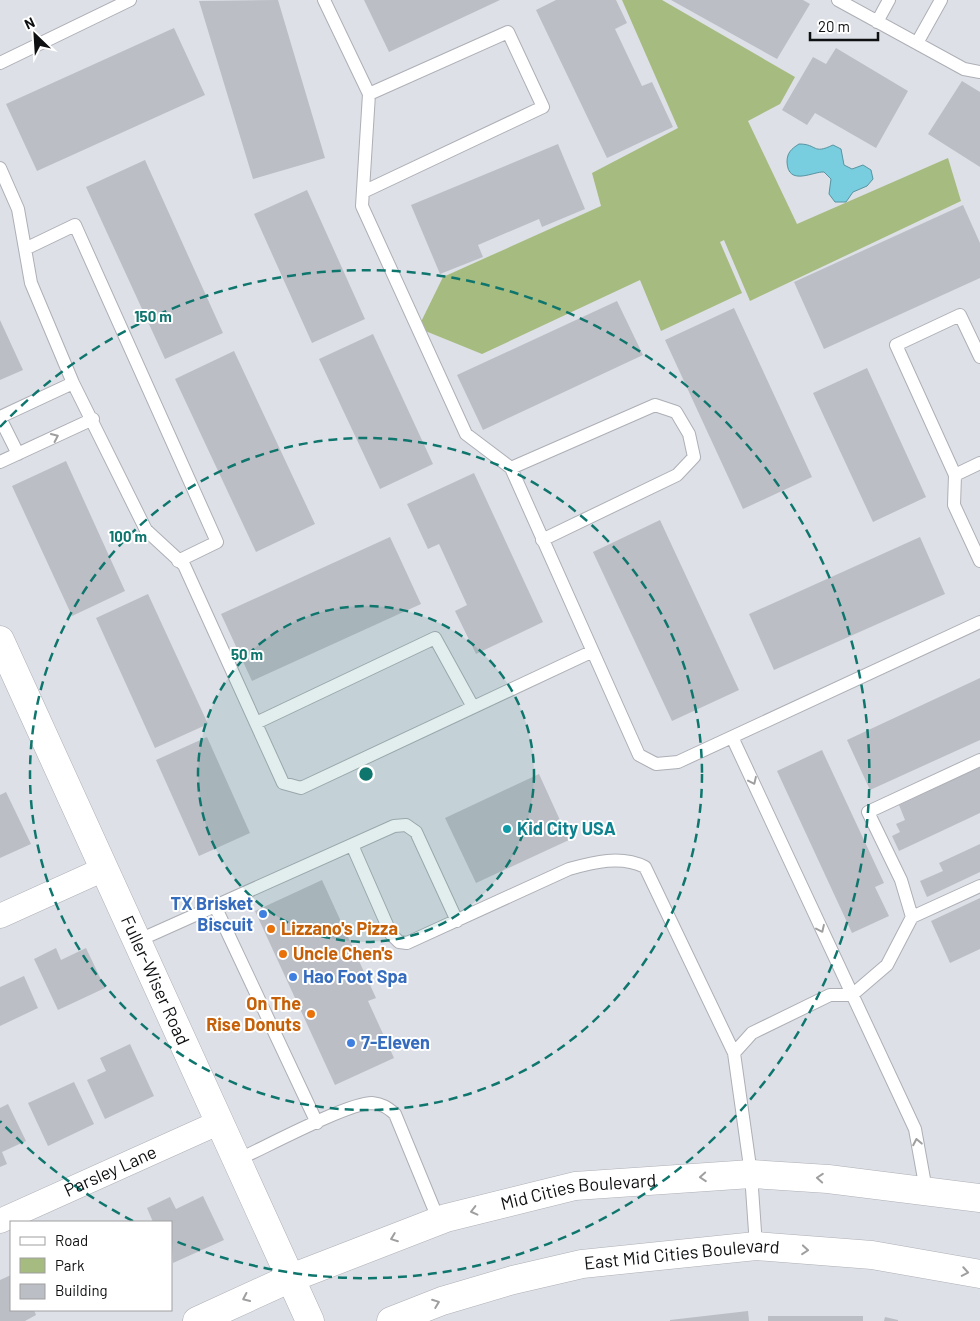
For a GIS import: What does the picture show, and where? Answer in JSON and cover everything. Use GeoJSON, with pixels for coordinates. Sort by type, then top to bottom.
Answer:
{"type":"FeatureCollection","features":[{"type":"Feature","properties":{"kind":"main road","name":"Fuller-Wiser Road"},"geometry":{"type":"LineString","coordinates":[[0,640],[310,1321]]}},
{"type":"Feature","properties":{"kind":"main road","name":"Mid Cities Boulevard"},"geometry":{"type":"LineString","coordinates":[[197,1321],[291,1278],[439,1220],[575,1186],[751,1174],[828,1179],[980,1198]]}},
{"type":"Feature","properties":{"kind":"main road","name":"East Mid Cities Boulevard"},"geometry":{"type":"LineString","coordinates":[[391,1321],[442,1301],[513,1280],[582,1264],[756,1246],[872,1255],[980,1274]]}},
{"type":"Feature","properties":{"kind":"street"},"geometry":{"type":"LineString","coordinates":[[0,916],[104,869]]}},
{"type":"Feature","properties":{"kind":"street","name":"Parsley Lane"},"geometry":{"type":"LineString","coordinates":[[0,1221],[220,1122]]}},
{"type":"Feature","properties":{"kind":"lane"},"geometry":{"type":"LineString","coordinates":[[0,63],[130,0]]}},
{"type":"Feature","properties":{"kind":"lane"},"geometry":{"type":"LineString","coordinates":[[324,0],[369,94],[362,206],[466,434],[510,468],[591,652],[639,755],[656,764],[678,762],[980,622]]}},
{"type":"Feature","properties":{"kind":"lane"},"geometry":{"type":"LineString","coordinates":[[838,0],[964,69],[980,72]]}},
{"type":"Feature","properties":{"kind":"lane"},"geometry":{"type":"LineString","coordinates":[[877,22],[889,0]]}},
{"type":"Feature","properties":{"kind":"lane"},"geometry":{"type":"LineString","coordinates":[[917,43],[941,0]]}},
{"type":"Feature","properties":{"kind":"lane"},"geometry":{"type":"LineString","coordinates":[[363,192],[543,107],[508,32],[369,94]]}},
{"type":"Feature","properties":{"kind":"lane"},"geometry":{"type":"LineString","coordinates":[[0,168],[18,209],[31,283],[73,384],[146,530],[184,565],[283,783],[301,788],[591,652]]}},
{"type":"Feature","properties":{"kind":"lane"},"geometry":{"type":"LineString","coordinates":[[25,249],[75,225],[218,542],[178,560]]}},
{"type":"Feature","properties":{"kind":"lane"},"geometry":{"type":"LineString","coordinates":[[980,357],[960,315],[896,345],[955,475],[954,505],[980,561]]}},
{"type":"Feature","properties":{"kind":"lane"},"geometry":{"type":"LineString","coordinates":[[18,454],[0,417],[73,384]]}},
{"type":"Feature","properties":{"kind":"lane"},"geometry":{"type":"LineString","coordinates":[[510,468],[655,405],[676,412],[689,434],[694,457],[677,475],[542,540]]}},
{"type":"Feature","properties":{"kind":"lane"},"geometry":{"type":"LineString","coordinates":[[0,462],[92,419]]}},
{"type":"Feature","properties":{"kind":"lane"},"geometry":{"type":"LineString","coordinates":[[955,475],[980,463]]}},
{"type":"Feature","properties":{"kind":"lane"},"geometry":{"type":"LineString","coordinates":[[256,723],[436,638],[473,707]]}},
{"type":"Feature","properties":{"kind":"lane"},"geometry":{"type":"LineString","coordinates":[[732,737],[915,1129],[926,1190]]}},
{"type":"Feature","properties":{"kind":"lane"},"geometry":{"type":"LineString","coordinates":[[912,917],[901,880],[868,812],[980,760]]}},
{"type":"Feature","properties":{"kind":"lane"},"geometry":{"type":"LineString","coordinates":[[137,941],[394,826],[406,825],[416,832],[457,921]]}},
{"type":"Feature","properties":{"kind":"lane"},"geometry":{"type":"LineString","coordinates":[[352,845],[391,934],[399,942],[407,943],[569,869],[597,862],[632,860],[645,867],[734,1053],[751,1174],[756,1246]]}},
{"type":"Feature","properties":{"kind":"lane"},"geometry":{"type":"LineString","coordinates":[[734,1053],[752,1033],[830,996],[852,995],[887,965],[912,917],[980,886]]}},
{"type":"Feature","properties":{"kind":"lane"},"geometry":{"type":"LineString","coordinates":[[215,906],[317,1123]]}},
{"type":"Feature","properties":{"kind":"lane"},"geometry":{"type":"LineString","coordinates":[[237,1160],[317,1123],[370,1103],[385,1105],[395,1114],[439,1220]]}},
{"type":"Feature","properties":{"kind":"green space"},"geometry":{"type":"Polygon","coordinates":[[[622,0],[662,0],[795,77],[780,104],[748,121],[797,224],[948,158],[961,201],[750,301],[724,240],[720,242],[742,293],[661,331],[640,280],[482,354],[418,328],[443,277],[601,206],[592,173],[678,128],[622,0]]]}},
{"type":"Feature","properties":{"kind":"water"},"geometry":{"type":"Polygon","coordinates":[[[799,144],[805,144],[818,149],[833,145],[841,149],[844,165],[852,169],[863,165],[871,170],[873,179],[867,186],[853,192],[846,202],[835,202],[829,194],[831,179],[824,172],[797,176],[788,170],[787,159],[789,154],[799,144]]]}},
{"type":"Feature","properties":{"kind":"building"},"geometry":{"type":"Polygon","coordinates":[[[278,0],[325,158],[253,179],[199,1],[278,0]]]}},
{"type":"Feature","properties":{"kind":"building"},"geometry":{"type":"Polygon","coordinates":[[[364,0],[500,0],[389,52],[364,0]]]}},
{"type":"Feature","properties":{"kind":"building"},"geometry":{"type":"Polygon","coordinates":[[[556,0],[616,0],[627,23],[615,29],[642,86],[652,82],[673,127],[607,158],[536,10],[556,0]]]}},
{"type":"Feature","properties":{"kind":"building"},"geometry":{"type":"Polygon","coordinates":[[[671,0],[803,0],[810,4],[777,59],[671,0]]]}},
{"type":"Feature","properties":{"kind":"building"},"geometry":{"type":"Polygon","coordinates":[[[174,28],[205,95],[37,171],[6,104],[174,28]]]}},
{"type":"Feature","properties":{"kind":"building"},"geometry":{"type":"Polygon","coordinates":[[[836,48],[908,91],[876,148],[815,113],[807,125],[782,110],[813,57],[826,64],[836,48]]]}},
{"type":"Feature","properties":{"kind":"building"},"geometry":{"type":"Polygon","coordinates":[[[962,81],[980,92],[980,167],[928,134],[962,81]]]}},
{"type":"Feature","properties":{"kind":"building"},"geometry":{"type":"Polygon","coordinates":[[[558,144],[585,209],[542,227],[539,219],[478,245],[483,257],[440,274],[411,205],[558,144]]]}},
{"type":"Feature","properties":{"kind":"building"},"geometry":{"type":"Polygon","coordinates":[[[145,160],[223,333],[165,359],[86,187],[145,160]]]}},
{"type":"Feature","properties":{"kind":"building"},"geometry":{"type":"Polygon","coordinates":[[[307,190],[365,319],[312,343],[254,214],[307,190]]]}},
{"type":"Feature","properties":{"kind":"building"},"geometry":{"type":"Polygon","coordinates":[[[963,205],[980,243],[980,278],[824,349],[794,282],[963,205]]]}},
{"type":"Feature","properties":{"kind":"building"},"geometry":{"type":"Polygon","coordinates":[[[617,301],[643,355],[483,430],[457,375],[617,301]]]}},
{"type":"Feature","properties":{"kind":"building"},"geometry":{"type":"Polygon","coordinates":[[[734,308],[812,477],[743,509],[665,340],[734,308]]]}},
{"type":"Feature","properties":{"kind":"building"},"geometry":{"type":"Polygon","coordinates":[[[0,320],[23,370],[0,380],[0,320]]]}},
{"type":"Feature","properties":{"kind":"building"},"geometry":{"type":"Polygon","coordinates":[[[373,334],[433,464],[380,489],[319,359],[373,334]]]}},
{"type":"Feature","properties":{"kind":"building"},"geometry":{"type":"Polygon","coordinates":[[[234,351],[315,524],[256,552],[175,379],[234,351]]]}},
{"type":"Feature","properties":{"kind":"building"},"geometry":{"type":"Polygon","coordinates":[[[867,368],[926,497],[873,522],[813,393],[867,368]]]}},
{"type":"Feature","properties":{"kind":"building"},"geometry":{"type":"Polygon","coordinates":[[[66,461],[125,591],[72,616],[12,486],[66,461]]]}},
{"type":"Feature","properties":{"kind":"building"},"geometry":{"type":"Polygon","coordinates":[[[474,473],[543,622],[476,654],[455,611],[467,605],[439,544],[428,549],[407,504],[474,473]]]}},
{"type":"Feature","properties":{"kind":"building"},"geometry":{"type":"Polygon","coordinates":[[[660,520],[739,690],[672,721],[593,552],[660,520]]]}},
{"type":"Feature","properties":{"kind":"building"},"geometry":{"type":"Polygon","coordinates":[[[390,537],[421,604],[252,681],[221,614],[390,537]]]}},
{"type":"Feature","properties":{"kind":"building"},"geometry":{"type":"Polygon","coordinates":[[[920,537],[945,594],[774,670],[749,614],[920,537]]]}},
{"type":"Feature","properties":{"kind":"building"},"geometry":{"type":"Polygon","coordinates":[[[148,594],[208,724],[155,748],[96,618],[148,594]]]}},
{"type":"Feature","properties":{"kind":"building"},"geometry":{"type":"Polygon","coordinates":[[[980,678],[980,740],[870,790],[847,740],[980,678]]]}},
{"type":"Feature","properties":{"kind":"building"},"geometry":{"type":"Polygon","coordinates":[[[207,737],[250,833],[199,856],[156,760],[207,737]]]}},
{"type":"Feature","properties":{"kind":"building"},"geometry":{"type":"Polygon","coordinates":[[[822,750],[884,883],[875,887],[889,916],[852,933],[777,771],[822,750]]]}},
{"type":"Feature","properties":{"kind":"building"},"geometry":{"type":"Polygon","coordinates":[[[980,767],[980,813],[899,851],[892,836],[900,832],[896,824],[905,820],[899,805],[980,767]]]}},
{"type":"Feature","properties":{"kind":"building","name":"Kid City USA"},"geometry":{"type":"Polygon","coordinates":[[[539,774],[569,840],[476,883],[445,818],[539,774]]]}},
{"type":"Feature","properties":{"kind":"building"},"geometry":{"type":"Polygon","coordinates":[[[6,792],[31,844],[0,858],[0,795],[6,792]]]}},
{"type":"Feature","properties":{"kind":"building"},"geometry":{"type":"Polygon","coordinates":[[[980,844],[980,872],[927,897],[920,881],[943,871],[939,863],[980,844]]]}},
{"type":"Feature","properties":{"kind":"building"},"geometry":{"type":"Polygon","coordinates":[[[322,880],[376,998],[368,1001],[394,1058],[335,1085],[255,911],[322,880]]]}},
{"type":"Feature","properties":{"kind":"building"},"geometry":{"type":"Polygon","coordinates":[[[980,898],[980,949],[950,963],[931,921],[980,898]]]}},
{"type":"Feature","properties":{"kind":"building"},"geometry":{"type":"Polygon","coordinates":[[[56,948],[61,960],[86,948],[105,988],[58,1010],[34,959],[56,948]]]}},
{"type":"Feature","properties":{"kind":"building"},"geometry":{"type":"Polygon","coordinates":[[[24,976],[38,1008],[0,1026],[0,987],[24,976]]]}},
{"type":"Feature","properties":{"kind":"building"},"geometry":{"type":"Polygon","coordinates":[[[130,1044],[154,1096],[105,1119],[87,1080],[106,1071],[100,1058],[130,1044]]]}},
{"type":"Feature","properties":{"kind":"building"},"geometry":{"type":"Polygon","coordinates":[[[74,1082],[94,1124],[48,1146],[28,1103],[74,1082]]]}},
{"type":"Feature","properties":{"kind":"building"},"geometry":{"type":"Polygon","coordinates":[[[8,1104],[26,1141],[2,1152],[7,1164],[0,1167],[0,1108],[8,1104]]]}},
{"type":"Feature","properties":{"kind":"building"},"geometry":{"type":"Polygon","coordinates":[[[203,1196],[224,1240],[173,1263],[172,1221],[153,1221],[147,1208],[170,1197],[176,1209],[203,1196]]]}},
{"type":"Feature","properties":{"kind":"building"},"geometry":{"type":"Polygon","coordinates":[[[10,1275],[10,1311],[34,1311],[36,1315],[25,1321],[0,1321],[0,1280],[10,1275]]]}},
{"type":"Feature","properties":{"kind":"building"},"geometry":{"type":"Polygon","coordinates":[[[748,1311],[749,1321],[670,1321],[670,1320],[748,1311]]]}},
{"type":"Feature","properties":{"kind":"building"},"geometry":{"type":"Polygon","coordinates":[[[768,1316],[863,1316],[863,1321],[768,1321],[768,1316]]]}},
{"type":"Feature","properties":{"kind":"building"},"geometry":{"type":"Polygon","coordinates":[[[885,1317],[898,1320],[898,1321],[884,1321],[885,1317]]]}},
{"type":"Feature","properties":{"kind":"place","name":"Kid City USA"},"geometry":{"type":"Point","coordinates":[507,829]}},
{"type":"Feature","properties":{"kind":"place","name":"TX Brisket Biscuit"},"geometry":{"type":"Point","coordinates":[263,914]}},
{"type":"Feature","properties":{"kind":"place","name":"Lizzano's Pizza"},"geometry":{"type":"Point","coordinates":[271,929]}},
{"type":"Feature","properties":{"kind":"place","name":"Uncle Chen's"},"geometry":{"type":"Point","coordinates":[283,954]}},
{"type":"Feature","properties":{"kind":"place","name":"Hao Foot Spa"},"geometry":{"type":"Point","coordinates":[293,977]}},
{"type":"Feature","properties":{"kind":"place","name":"On The Rise Donuts"},"geometry":{"type":"Point","coordinates":[311,1014]}},
{"type":"Feature","properties":{"kind":"place","name":"7-Eleven"},"geometry":{"type":"Point","coordinates":[351,1043]}}]}
